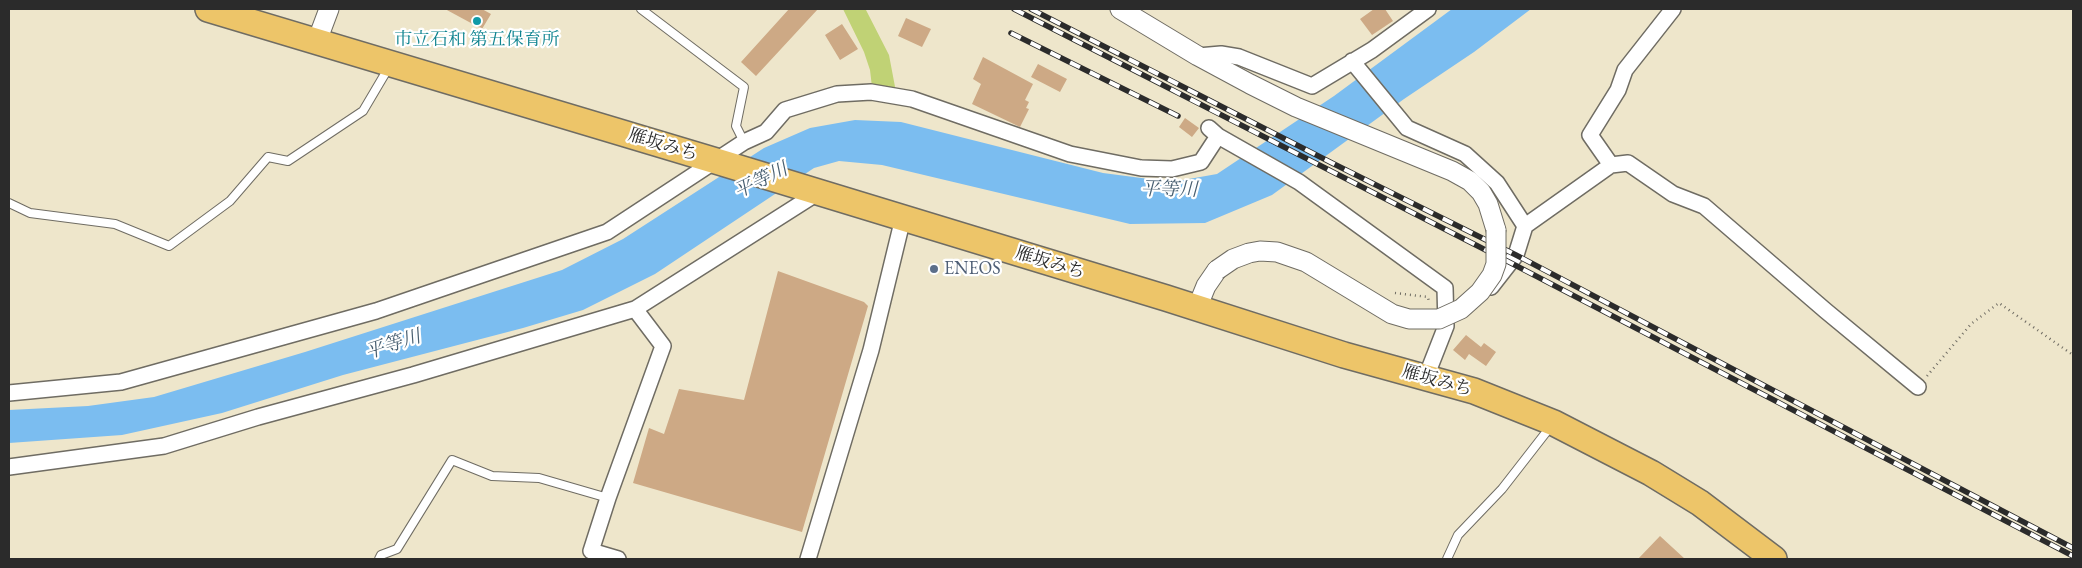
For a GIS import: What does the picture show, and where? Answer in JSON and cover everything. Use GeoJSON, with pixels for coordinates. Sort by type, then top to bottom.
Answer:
{"type":"FeatureCollection","features":[{"type":"Feature","properties":{"kind":"highway","name":"雁坂みち"},"geometry":{"type":"LineString","coordinates":[[208,9],[815,191],[1344,355],[1474,391],[1554,423],[1651,473],[1700,503],[1774,559]]}},
{"type":"Feature","properties":{"kind":"street"},"geometry":{"type":"LineString","coordinates":[[317,41],[329,9]]}},
{"type":"Feature","properties":{"kind":"street"},"geometry":{"type":"LineString","coordinates":[[1198,56],[1221,54],[1239,57],[1312,86],[1356,65],[1372,50],[1428,9]]}},
{"type":"Feature","properties":{"kind":"street"},"geometry":{"type":"LineString","coordinates":[[1611,165],[1590,135],[1618,90],[1625,70],[1672,9]]}},
{"type":"Feature","properties":{"kind":"street"},"geometry":{"type":"LineString","coordinates":[[1129,11],[1198,56],[1296,107],[1377,141],[1435,162],[1470,181],[1481,192],[1488,204],[1496,230],[1496,264],[1492,276],[1480,292],[1461,309],[1439,319],[1409,319],[1392,314],[1306,262],[1277,252],[1260,251],[1233,259],[1217,270],[1206,286],[1197,308]]}},
{"type":"Feature","properties":{"kind":"street"},"geometry":{"type":"LineString","coordinates":[[1356,65],[1407,128],[1465,154],[1497,183],[1525,226]]}},
{"type":"Feature","properties":{"kind":"street"},"geometry":{"type":"LineString","coordinates":[[9,393],[121,382],[376,311],[606,232],[723,163],[744,142],[766,132],[785,110],[837,94],[870,92],[912,99],[1070,154],[1141,168],[1172,169],[1201,162],[1220,135],[1299,182],[1445,288],[1446,326],[1426,377]]}},
{"type":"Feature","properties":{"kind":"street"},"geometry":{"type":"LineString","coordinates":[[1446,326],[1466,313],[1511,263],[1516,255],[1525,226],[1611,165],[1628,164],[1672,194],[1704,206],[1918,387]]}},
{"type":"Feature","properties":{"kind":"street"},"geometry":{"type":"LineString","coordinates":[[9,467],[164,446],[258,417],[413,376],[635,309],[815,191]]}},
{"type":"Feature","properties":{"kind":"street"},"geometry":{"type":"LineString","coordinates":[[808,559],[871,350],[903,218]]}},
{"type":"Feature","properties":{"kind":"street"},"geometry":{"type":"LineString","coordinates":[[618,559],[592,552],[608,498],[663,346],[635,309]]}},
{"type":"Feature","properties":{"kind":"street"},"geometry":{"type":"LineString","coordinates":[[812,544],[821,559]]}},
{"type":"Feature","properties":{"kind":"lane"},"geometry":{"type":"LineString","coordinates":[[641,9],[744,87],[736,126],[744,142]]}},
{"type":"Feature","properties":{"kind":"lane"},"geometry":{"type":"LineString","coordinates":[[9,203],[30,213],[115,224],[169,246],[230,201],[268,157],[288,161],[363,111],[391,63]]}},
{"type":"Feature","properties":{"kind":"lane"},"geometry":{"type":"LineString","coordinates":[[1447,559],[1458,535],[1502,489],[1554,423]]}},
{"type":"Feature","properties":{"kind":"lane"},"geometry":{"type":"LineString","coordinates":[[379,559],[381,555],[397,549],[452,460],[492,476],[539,478],[608,498]]}},
{"type":"Feature","properties":{"kind":"path"},"geometry":{"type":"LineString","coordinates":[[1395,293],[1428,297],[1430,305]]}},
{"type":"Feature","properties":{"kind":"path"},"geometry":{"type":"LineString","coordinates":[[1918,387],[1971,324],[1999,302],[2073,355]]}},
{"type":"Feature","properties":{"kind":"green space"},"geometry":{"type":"Polygon","coordinates":[[[843,9],[866,10],[889,55],[896,92],[872,87],[870,70],[864,52],[843,9]]]}},
{"type":"Feature","properties":{"kind":"water","name":"平等川"},"geometry":{"type":"Polygon","coordinates":[[[1452,9],[1531,9],[1474,52],[1404,99],[1272,195],[1205,223],[1130,224],[882,165],[839,161],[814,168],[655,274],[583,310],[523,328],[343,375],[222,413],[122,435],[9,443],[9,410],[88,406],[154,397],[305,352],[562,270],[623,239],[764,148],[810,128],[855,120],[901,122],[1103,173],[1172,182],[1217,174],[1334,96],[1452,9]]]}},
{"type":"Feature","properties":{"kind":"building","name":"市立石和 第五保育所"},"geometry":{"type":"Polygon","coordinates":[[[445,9],[482,9],[491,14],[482,29],[445,9]]]}},
{"type":"Feature","properties":{"kind":"building"},"geometry":{"type":"Polygon","coordinates":[[[789,9],[818,9],[756,76],[741,62],[789,9]]]}},
{"type":"Feature","properties":{"kind":"building"},"geometry":{"type":"Polygon","coordinates":[[[1374,9],[1385,9],[1393,21],[1372,35],[1360,19],[1374,9]]]}},
{"type":"Feature","properties":{"kind":"building"},"geometry":{"type":"Polygon","coordinates":[[[906,18],[931,29],[922,47],[898,36],[906,18]]]}},
{"type":"Feature","properties":{"kind":"building"},"geometry":{"type":"Polygon","coordinates":[[[842,24],[858,49],[840,60],[825,35],[842,24]]]}},
{"type":"Feature","properties":{"kind":"building"},"geometry":{"type":"Polygon","coordinates":[[[983,57],[1033,84],[1025,100],[1029,102],[1026,108],[1029,109],[1020,127],[972,104],[981,84],[973,79],[983,57]]]}},
{"type":"Feature","properties":{"kind":"building"},"geometry":{"type":"Polygon","coordinates":[[[1038,64],[1067,79],[1060,92],[1031,77],[1038,64]]]}},
{"type":"Feature","properties":{"kind":"building"},"geometry":{"type":"Polygon","coordinates":[[[1185,118],[1199,128],[1192,137],[1179,127],[1185,118]]]}},
{"type":"Feature","properties":{"kind":"building"},"geometry":{"type":"Polygon","coordinates":[[[778,271],[864,302],[868,306],[802,532],[633,483],[649,428],[664,434],[679,389],[744,400],[778,271]]]}},
{"type":"Feature","properties":{"kind":"building"},"geometry":{"type":"Polygon","coordinates":[[[1466,335],[1481,347],[1484,343],[1496,352],[1486,366],[1469,354],[1465,360],[1453,350],[1466,335]]]}},
{"type":"Feature","properties":{"kind":"building"},"geometry":{"type":"Polygon","coordinates":[[[1660,536],[1685,559],[1638,559],[1660,536]]]}},
{"type":"Feature","properties":{"kind":"railway"},"geometry":{"type":"LineString","coordinates":[[1014,9],[1511,263],[2073,556]]}},
{"type":"Feature","properties":{"kind":"railway"},"geometry":{"type":"LineString","coordinates":[[1031,9],[1516,255],[2073,548]]}},
{"type":"Feature","properties":{"kind":"railway"},"geometry":{"type":"LineString","coordinates":[[1011,33],[1178,116]]}},
{"type":"Feature","properties":{"kind":"place","name":"市立石和 第五保育所"},"geometry":{"type":"Point","coordinates":[477,21]}},
{"type":"Feature","properties":{"kind":"place","name":"ENEOS"},"geometry":{"type":"Point","coordinates":[934,269]}}]}
